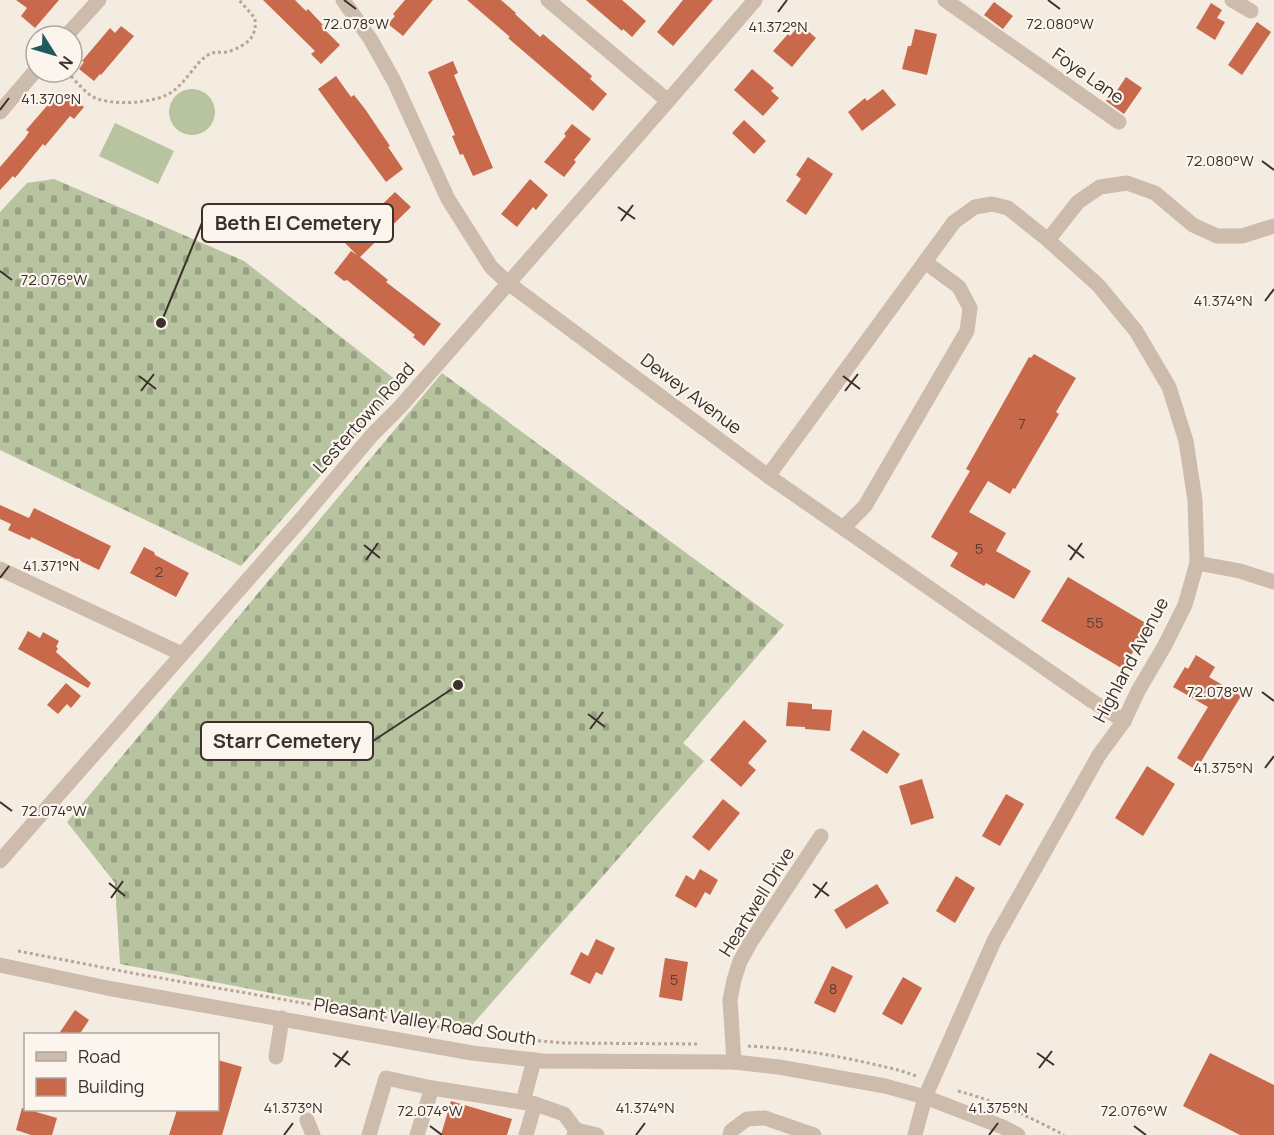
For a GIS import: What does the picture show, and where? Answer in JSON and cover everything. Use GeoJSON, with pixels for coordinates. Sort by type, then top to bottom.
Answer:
{"type":"FeatureCollection","features":[{"type":"Feature","properties":{"kind":"street"},"geometry":{"type":"LineString","coordinates":[[77,24],[99,0]]}},
{"type":"Feature","properties":{"kind":"street","name":"Dewey Avenue"},"geometry":{"type":"LineString","coordinates":[[343,0],[371,40],[394,81],[448,199],[491,267],[508,284],[768,476],[1124,721]]}},
{"type":"Feature","properties":{"kind":"street"},"geometry":{"type":"LineString","coordinates":[[548,0],[668,101]]}},
{"type":"Feature","properties":{"kind":"street","name":"Lestertown Road"},"geometry":{"type":"LineString","coordinates":[[0,861],[755,0]]}},
{"type":"Feature","properties":{"kind":"street","name":"Foye Lane"},"geometry":{"type":"LineString","coordinates":[[945,0],[1119,122]]}},
{"type":"Feature","properties":{"kind":"street"},"geometry":{"type":"LineString","coordinates":[[1232,0],[1251,11]]}},
{"type":"Feature","properties":{"kind":"street"},"geometry":{"type":"LineString","coordinates":[[0,112],[24,84]]}},
{"type":"Feature","properties":{"kind":"street"},"geometry":{"type":"LineString","coordinates":[[1048,240],[1078,202],[1100,187],[1127,183],[1155,193],[1193,225],[1217,236],[1242,236],[1274,226]]}},
{"type":"Feature","properties":{"kind":"street","name":"Highland Avenue"},"geometry":{"type":"LineString","coordinates":[[768,476],[954,222],[975,207],[992,204],[1008,208],[1048,240],[1098,285],[1136,331],[1169,387],[1186,441],[1195,500],[1197,563],[1185,605],[1124,721],[1099,755],[994,941],[925,1097],[915,1135]]}},
{"type":"Feature","properties":{"kind":"street"},"geometry":{"type":"LineString","coordinates":[[843,528],[864,506],[967,331],[970,308],[959,287],[924,262]]}},
{"type":"Feature","properties":{"kind":"street"},"geometry":{"type":"LineString","coordinates":[[1197,563],[1240,571],[1274,582]]}},
{"type":"Feature","properties":{"kind":"street"},"geometry":{"type":"LineString","coordinates":[[0,569],[182,654]]}},
{"type":"Feature","properties":{"kind":"street","name":"Heartwell Drive"},"geometry":{"type":"LineString","coordinates":[[734,1062],[730,1000],[740,962],[752,940],[821,836]]}},
{"type":"Feature","properties":{"kind":"street","name":"Pleasant Valley Road South"},"geometry":{"type":"LineString","coordinates":[[0,964],[107,988],[472,1053],[553,1062],[734,1062],[779,1066],[885,1086],[925,1097],[1018,1135]]}},
{"type":"Feature","properties":{"kind":"street"},"geometry":{"type":"LineString","coordinates":[[276,1057],[282,1018]]}},
{"type":"Feature","properties":{"kind":"street"},"geometry":{"type":"LineString","coordinates":[[526,1135],[534,1060]]}},
{"type":"Feature","properties":{"kind":"street"},"geometry":{"type":"LineString","coordinates":[[369,1135],[386,1078],[432,1088],[529,1103],[564,1114],[575,1132],[597,1135]]}},
{"type":"Feature","properties":{"kind":"street"},"geometry":{"type":"LineString","coordinates":[[417,1135],[432,1088]]}},
{"type":"Feature","properties":{"kind":"street"},"geometry":{"type":"LineString","coordinates":[[730,1135],[731,1131],[747,1119],[765,1118],[786,1130],[814,1135]]}},
{"type":"Feature","properties":{"kind":"street"},"geometry":{"type":"LineString","coordinates":[[307,1120],[313,1135]]}},
{"type":"Feature","properties":{"kind":"path"},"geometry":{"type":"LineString","coordinates":[[79,84],[90,95],[103,102],[145,102],[171,94],[205,57],[213,52],[235,49],[252,38],[255,18],[238,0]]}},
{"type":"Feature","properties":{"kind":"path"},"geometry":{"type":"LineString","coordinates":[[15,950],[132,973],[497,1037],[565,1043],[699,1044]]}},
{"type":"Feature","properties":{"kind":"path"},"geometry":{"type":"LineString","coordinates":[[733,1045],[827,1054],[899,1070],[999,1104],[1064,1135]]}},
{"type":"Feature","properties":{"kind":"green space"},"geometry":{"type":"Polygon","coordinates":[[[192,89],[208,96],[215,112],[208,128],[192,135],[176,128],[169,112],[176,96],[192,89]]]}},
{"type":"Feature","properties":{"kind":"green space"},"geometry":{"type":"Polygon","coordinates":[[[115,123],[174,151],[158,184],[99,156],[115,123]]]}},
{"type":"Feature","properties":{"kind":"green space"},"geometry":{"type":"Polygon","coordinates":[[[54,179],[244,261],[401,384],[241,566],[0,450],[0,212],[27,183],[54,179]]]}},
{"type":"Feature","properties":{"kind":"green space"},"geometry":{"type":"Polygon","coordinates":[[[442,373],[784,625],[683,743],[704,761],[472,1025],[292,997],[120,964],[115,883],[67,822],[442,373]]]}},
{"type":"Feature","properties":{"kind":"building"},"geometry":{"type":"Polygon","coordinates":[[[16,0],[59,0],[38,24],[30,24],[21,16],[27,8],[16,0]]]}},
{"type":"Feature","properties":{"kind":"building"},"geometry":{"type":"Polygon","coordinates":[[[263,0],[295,0],[306,11],[308,9],[340,45],[321,64],[311,54],[315,51],[263,0]]]}},
{"type":"Feature","properties":{"kind":"building"},"geometry":{"type":"Polygon","coordinates":[[[405,0],[433,0],[403,36],[388,24],[405,0]]]}},
{"type":"Feature","properties":{"kind":"building"},"geometry":{"type":"Polygon","coordinates":[[[467,0],[501,0],[540,37],[543,34],[592,76],[590,79],[607,94],[593,111],[467,0]]]}},
{"type":"Feature","properties":{"kind":"building"},"geometry":{"type":"Polygon","coordinates":[[[586,0],[622,0],[646,21],[632,37],[586,0]]]}},
{"type":"Feature","properties":{"kind":"building"},"geometry":{"type":"Polygon","coordinates":[[[683,0],[713,0],[673,46],[657,32],[683,0]]]}},
{"type":"Feature","properties":{"kind":"building"},"geometry":{"type":"Polygon","coordinates":[[[994,2],[1013,16],[1003,29],[984,15],[994,2]]]}},
{"type":"Feature","properties":{"kind":"building"},"geometry":{"type":"Polygon","coordinates":[[[1211,3],[1222,10],[1217,18],[1225,22],[1215,40],[1196,28],[1211,3]]]}},
{"type":"Feature","properties":{"kind":"building"},"geometry":{"type":"Polygon","coordinates":[[[1257,22],[1271,32],[1242,75],[1228,65],[1257,22]]]}},
{"type":"Feature","properties":{"kind":"building"},"geometry":{"type":"Polygon","coordinates":[[[800,24],[816,38],[792,67],[773,51],[800,24]]]}},
{"type":"Feature","properties":{"kind":"building"},"geometry":{"type":"Polygon","coordinates":[[[121,26],[134,36],[94,81],[84,73],[84,59],[110,28],[115,33],[121,26]]]}},
{"type":"Feature","properties":{"kind":"building"},"geometry":{"type":"Polygon","coordinates":[[[915,29],[937,34],[927,75],[902,69],[915,29]]]}},
{"type":"Feature","properties":{"kind":"building"},"geometry":{"type":"Polygon","coordinates":[[[453,61],[458,73],[454,75],[493,168],[473,176],[463,154],[460,155],[452,136],[455,135],[428,72],[453,61]]]}},
{"type":"Feature","properties":{"kind":"building"},"geometry":{"type":"Polygon","coordinates":[[[752,69],[774,88],[771,91],[779,98],[763,116],[734,90],[752,69]]]}},
{"type":"Feature","properties":{"kind":"building"},"geometry":{"type":"Polygon","coordinates":[[[336,76],[351,97],[354,95],[365,109],[403,169],[386,182],[318,89],[336,76]]]}},
{"type":"Feature","properties":{"kind":"building"},"geometry":{"type":"Polygon","coordinates":[[[1126,77],[1142,88],[1124,114],[1106,101],[1113,90],[1116,92],[1126,77]]]}},
{"type":"Feature","properties":{"kind":"building"},"geometry":{"type":"Polygon","coordinates":[[[883,89],[896,105],[862,131],[848,112],[865,98],[867,101],[883,89]]]}},
{"type":"Feature","properties":{"kind":"building"},"geometry":{"type":"Polygon","coordinates":[[[69,95],[84,107],[74,119],[70,116],[15,178],[13,176],[0,190],[0,167],[25,138],[29,132],[26,130],[53,99],[60,105],[69,95]]]}},
{"type":"Feature","properties":{"kind":"building"},"geometry":{"type":"Polygon","coordinates":[[[744,120],[766,141],[754,154],[732,133],[744,120]]]}},
{"type":"Feature","properties":{"kind":"building"},"geometry":{"type":"Polygon","coordinates":[[[572,124],[591,139],[564,177],[544,162],[566,136],[564,134],[572,124]]]}},
{"type":"Feature","properties":{"kind":"building"},"geometry":{"type":"Polygon","coordinates":[[[808,157],[833,174],[806,215],[786,201],[801,179],[796,175],[808,157]]]}},
{"type":"Feature","properties":{"kind":"building"},"geometry":{"type":"Polygon","coordinates":[[[530,179],[548,195],[536,210],[533,207],[517,227],[501,214],[530,179]]]}},
{"type":"Feature","properties":{"kind":"building"},"geometry":{"type":"Polygon","coordinates":[[[395,192],[411,207],[360,257],[388,280],[386,282],[441,324],[424,346],[413,337],[415,335],[347,280],[344,281],[334,273],[351,251],[357,255],[341,239],[354,225],[358,228],[395,192]]]}},
{"type":"Feature","properties":{"kind":"building"},"geometry":{"type":"Polygon","coordinates":[[[1034,354],[1076,378],[1056,412],[1059,414],[1015,489],[1013,488],[1010,494],[988,481],[969,512],[1006,533],[996,551],[1031,571],[1014,599],[986,583],[984,586],[950,566],[958,553],[931,537],[970,471],[966,469],[1029,357],[1031,358],[1034,354]]]}},
{"type":"Feature","properties":{"kind":"building"},"geometry":{"type":"Polygon","coordinates":[[[0,505],[29,518],[34,508],[111,546],[99,570],[31,537],[30,540],[8,530],[11,524],[0,519],[0,505]]]}},
{"type":"Feature","properties":{"kind":"building"},"geometry":{"type":"Polygon","coordinates":[[[144,547],[189,573],[176,597],[130,573],[144,547]]]}},
{"type":"Feature","properties":{"kind":"building"},"geometry":{"type":"Polygon","coordinates":[[[1068,577],[1149,625],[1123,669],[1041,621],[1068,577]]]}},
{"type":"Feature","properties":{"kind":"building"},"geometry":{"type":"Polygon","coordinates":[[[28,631],[40,638],[43,632],[59,641],[56,652],[91,683],[88,688],[18,649],[28,631]]]}},
{"type":"Feature","properties":{"kind":"building"},"geometry":{"type":"Polygon","coordinates":[[[1196,655],[1215,667],[1209,677],[1241,696],[1196,770],[1177,758],[1208,707],[1173,687],[1185,667],[1188,669],[1196,655]]]}},
{"type":"Feature","properties":{"kind":"building"},"geometry":{"type":"Polygon","coordinates":[[[66,683],[81,696],[71,708],[67,704],[58,714],[47,705],[66,683]]]}},
{"type":"Feature","properties":{"kind":"building"},"geometry":{"type":"Polygon","coordinates":[[[788,702],[812,704],[812,709],[832,710],[830,731],[786,726],[788,702]]]}},
{"type":"Feature","properties":{"kind":"building"},"geometry":{"type":"Polygon","coordinates":[[[744,720],[767,741],[748,763],[756,770],[741,787],[710,760],[744,720]]]}},
{"type":"Feature","properties":{"kind":"building"},"geometry":{"type":"Polygon","coordinates":[[[863,730],[900,754],[887,774],[850,750],[863,730]]]}},
{"type":"Feature","properties":{"kind":"building"},"geometry":{"type":"Polygon","coordinates":[[[1147,766],[1175,784],[1143,836],[1115,818],[1147,766]]]}},
{"type":"Feature","properties":{"kind":"building"},"geometry":{"type":"Polygon","coordinates":[[[922,779],[934,818],[911,825],[899,786],[922,779]]]}},
{"type":"Feature","properties":{"kind":"building"},"geometry":{"type":"Polygon","coordinates":[[[1006,794],[1024,804],[1000,846],[982,836],[1006,794]]]}},
{"type":"Feature","properties":{"kind":"building"},"geometry":{"type":"Polygon","coordinates":[[[723,799],[740,813],[709,851],[692,837],[723,799]]]}},
{"type":"Feature","properties":{"kind":"building"},"geometry":{"type":"Polygon","coordinates":[[[700,869],[718,880],[710,895],[705,892],[696,908],[675,896],[686,875],[694,880],[700,869]]]}},
{"type":"Feature","properties":{"kind":"building"},"geometry":{"type":"Polygon","coordinates":[[[956,876],[975,888],[955,923],[936,911],[956,876]]]}},
{"type":"Feature","properties":{"kind":"building"},"geometry":{"type":"Polygon","coordinates":[[[877,884],[889,903],[846,929],[834,910],[877,884]]]}},
{"type":"Feature","properties":{"kind":"building"},"geometry":{"type":"Polygon","coordinates":[[[596,939],[615,948],[602,975],[596,972],[590,984],[570,974],[581,952],[588,956],[596,939]]]}},
{"type":"Feature","properties":{"kind":"building"},"geometry":{"type":"Polygon","coordinates":[[[665,958],[688,962],[682,1001],[659,997],[665,958]]]}},
{"type":"Feature","properties":{"kind":"building"},"geometry":{"type":"Polygon","coordinates":[[[832,966],[853,976],[835,1013],[814,1003],[832,966]]]}},
{"type":"Feature","properties":{"kind":"building"},"geometry":{"type":"Polygon","coordinates":[[[903,977],[922,988],[902,1025],[882,1014],[903,977]]]}},
{"type":"Feature","properties":{"kind":"building"},"geometry":{"type":"Polygon","coordinates":[[[75,1010],[89,1020],[80,1033],[59,1033],[75,1010]]]}},
{"type":"Feature","properties":{"kind":"building"},"geometry":{"type":"Polygon","coordinates":[[[1210,1053],[1274,1085],[1274,1135],[1240,1135],[1183,1106],[1210,1053]]]}},
{"type":"Feature","properties":{"kind":"building"},"geometry":{"type":"Polygon","coordinates":[[[219,1060],[242,1067],[222,1135],[169,1135],[177,1111],[219,1111],[219,1060]]]}},
{"type":"Feature","properties":{"kind":"building"},"geometry":{"type":"Polygon","coordinates":[[[451,1101],[512,1119],[507,1135],[441,1135],[451,1101]]]}},
{"type":"Feature","properties":{"kind":"building"},"geometry":{"type":"Polygon","coordinates":[[[22,1108],[24,1111],[57,1118],[52,1135],[31,1135],[16,1130],[22,1108]]]}},
{"type":"Feature","properties":{"kind":"place","name":"Beth El Cemetery"},"geometry":{"type":"Point","coordinates":[161,323]}},
{"type":"Feature","properties":{"kind":"place","name":"Starr Cemetery"},"geometry":{"type":"Point","coordinates":[458,685]}}]}
